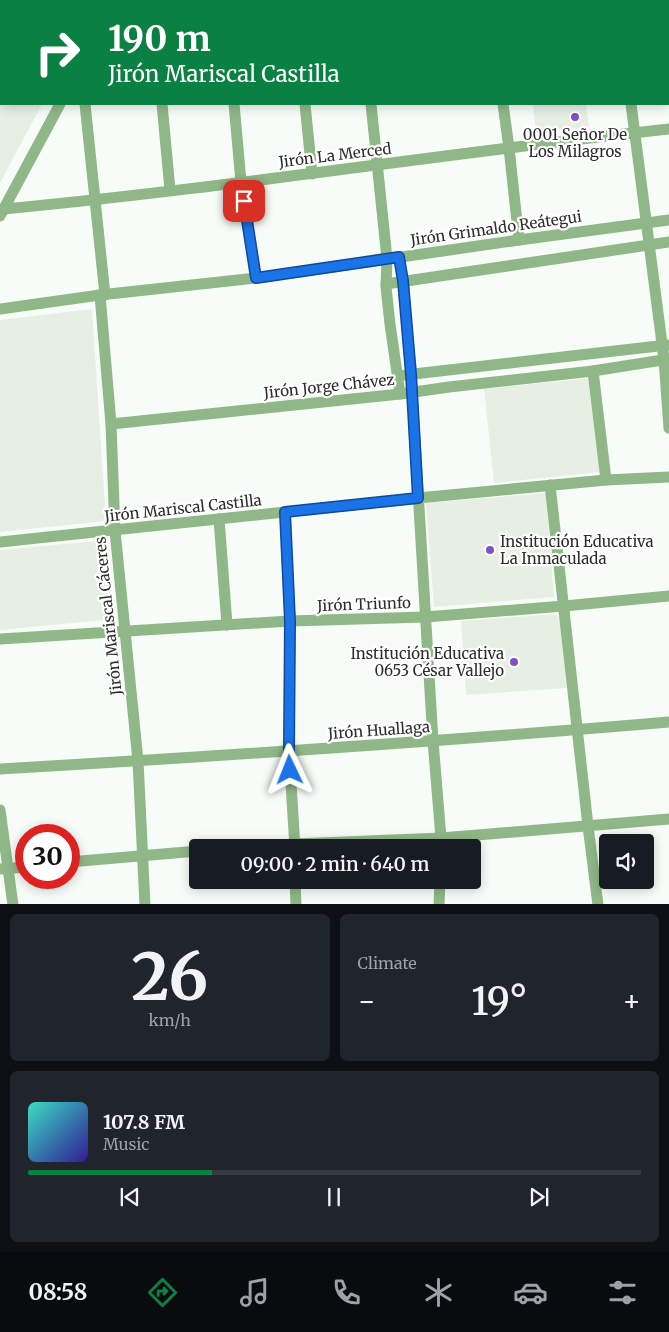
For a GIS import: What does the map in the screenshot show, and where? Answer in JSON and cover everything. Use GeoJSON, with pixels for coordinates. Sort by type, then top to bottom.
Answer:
{"type":"FeatureCollection","features":[{"type":"Feature","properties":{"kind":"street"},"geometry":{"type":"LineString","coordinates":[[2,213],[59,105]]}},
{"type":"Feature","properties":{"kind":"street","name":"Jirón Mariscal Cáceres"},"geometry":{"type":"LineString","coordinates":[[85,105],[103,295],[115,531],[138,761],[144,904]]}},
{"type":"Feature","properties":{"kind":"street"},"geometry":{"type":"LineString","coordinates":[[162,105],[170,190]]}},
{"type":"Feature","properties":{"kind":"street"},"geometry":{"type":"LineString","coordinates":[[234,105],[241,182],[256,278]]}},
{"type":"Feature","properties":{"kind":"street"},"geometry":{"type":"LineString","coordinates":[[305,105],[312,174]]}},
{"type":"Feature","properties":{"kind":"street"},"geometry":{"type":"LineString","coordinates":[[371,105],[378,164],[393,258],[403,281],[411,374],[406,393]]}},
{"type":"Feature","properties":{"kind":"street"},"geometry":{"type":"LineString","coordinates":[[503,105],[519,240]]}},
{"type":"Feature","properties":{"kind":"street"},"geometry":{"type":"LineString","coordinates":[[631,105],[649,245],[665,345],[669,428]]}},
{"type":"Feature","properties":{"kind":"street","name":"Jirón La Merced"},"geometry":{"type":"LineString","coordinates":[[2,213],[170,190],[669,129]]}},
{"type":"Feature","properties":{"kind":"street","name":"Jirón Grimaldo Reátegui"},"geometry":{"type":"LineString","coordinates":[[0,309],[103,295],[256,278],[669,220]]}},
{"type":"Feature","properties":{"kind":"street"},"geometry":{"type":"LineString","coordinates":[[386,284],[669,242]]}},
{"type":"Feature","properties":{"kind":"street"},"geometry":{"type":"LineString","coordinates":[[393,258],[386,284],[398,376],[406,393],[418,498],[432,741],[441,839]]}},
{"type":"Feature","properties":{"kind":"street","name":"Jirón Jorge Chávez"},"geometry":{"type":"LineString","coordinates":[[398,376],[665,345]]}},
{"type":"Feature","properties":{"kind":"street","name":"Jirón Jorge Chávez"},"geometry":{"type":"LineString","coordinates":[[111,424],[406,393],[593,371],[666,359]]}},
{"type":"Feature","properties":{"kind":"street"},"geometry":{"type":"LineString","coordinates":[[593,371],[606,480]]}},
{"type":"Feature","properties":{"kind":"street","name":"Jirón Mariscal Castilla"},"geometry":{"type":"LineString","coordinates":[[0,542],[550,485],[669,477]]}},
{"type":"Feature","properties":{"kind":"street"},"geometry":{"type":"LineString","coordinates":[[550,485],[598,904]]}},
{"type":"Feature","properties":{"kind":"street"},"geometry":{"type":"LineString","coordinates":[[285,512],[290,621],[289,751],[295,839]]}},
{"type":"Feature","properties":{"kind":"street"},"geometry":{"type":"LineString","coordinates":[[219,519],[227,625]]}},
{"type":"Feature","properties":{"kind":"street","name":"Jirón Triunfo"},"geometry":{"type":"LineString","coordinates":[[0,639],[290,621],[424,617],[669,596]]}},
{"type":"Feature","properties":{"kind":"street","name":"Jirón Huallaga"},"geometry":{"type":"LineString","coordinates":[[0,769],[432,741],[669,722]]}},
{"type":"Feature","properties":{"kind":"street"},"geometry":{"type":"LineString","coordinates":[[0,810],[4,869],[13,904]]}},
{"type":"Feature","properties":{"kind":"street"},"geometry":{"type":"LineString","coordinates":[[476,839],[669,819]]}},
{"type":"Feature","properties":{"kind":"street"},"geometry":{"type":"LineString","coordinates":[[80,861],[189,852]]}},
{"type":"Feature","properties":{"kind":"street"},"geometry":{"type":"LineString","coordinates":[[296,889],[296,904]]}},
{"type":"Feature","properties":{"kind":"street"},"geometry":{"type":"LineString","coordinates":[[438,904],[439,889]]}},
{"type":"Feature","properties":{"kind":"shaded area"},"geometry":{"type":"Polygon","coordinates":[[[0,105],[41,105],[0,183],[0,105]]]}},
{"type":"Feature","properties":{"kind":"shaded area"},"geometry":{"type":"Polygon","coordinates":[[[533,105],[586,105],[589,127],[536,133],[533,105]]]}},
{"type":"Feature","properties":{"kind":"shaded area"},"geometry":{"type":"Polygon","coordinates":[[[92,309],[106,521],[0,532],[0,320],[92,309]]]}},
{"type":"Feature","properties":{"kind":"shaded area"},"geometry":{"type":"Polygon","coordinates":[[[591,378],[601,472],[494,483],[484,389],[591,378]]]}},
{"type":"Feature","properties":{"kind":"shaded area","name":"Institución Educativa La Inmaculada"},"geometry":{"type":"Polygon","coordinates":[[[546,493],[554,597],[434,607],[426,503],[546,493]]]}},
{"type":"Feature","properties":{"kind":"shaded area"},"geometry":{"type":"Polygon","coordinates":[[[106,540],[114,619],[0,630],[0,550],[106,540]]]}},
{"type":"Feature","properties":{"kind":"shaded area","name":"Institución Educativa 0653 César Vallejo"},"geometry":{"type":"Polygon","coordinates":[[[555,614],[560,622],[567,688],[466,695],[461,621],[555,614]]]}},
{"type":"Feature","properties":{"kind":"place","name":"0001 Señor De Los Milagros"},"geometry":{"type":"Point","coordinates":[575,117]}},
{"type":"Feature","properties":{"kind":"place","name":"Institución Educativa La Inmaculada"},"geometry":{"type":"Point","coordinates":[490,550]}},
{"type":"Feature","properties":{"kind":"place","name":"Institución Educativa 0653 César Vallejo"},"geometry":{"type":"Point","coordinates":[514,662]}},
{"type":"Feature","properties":{"kind":"route"},"geometry":{"type":"LineString","coordinates":[[244,201],[256,278],[399,257],[403,281],[411,374],[418,498],[285,512],[290,621],[290,770]]}}]}
